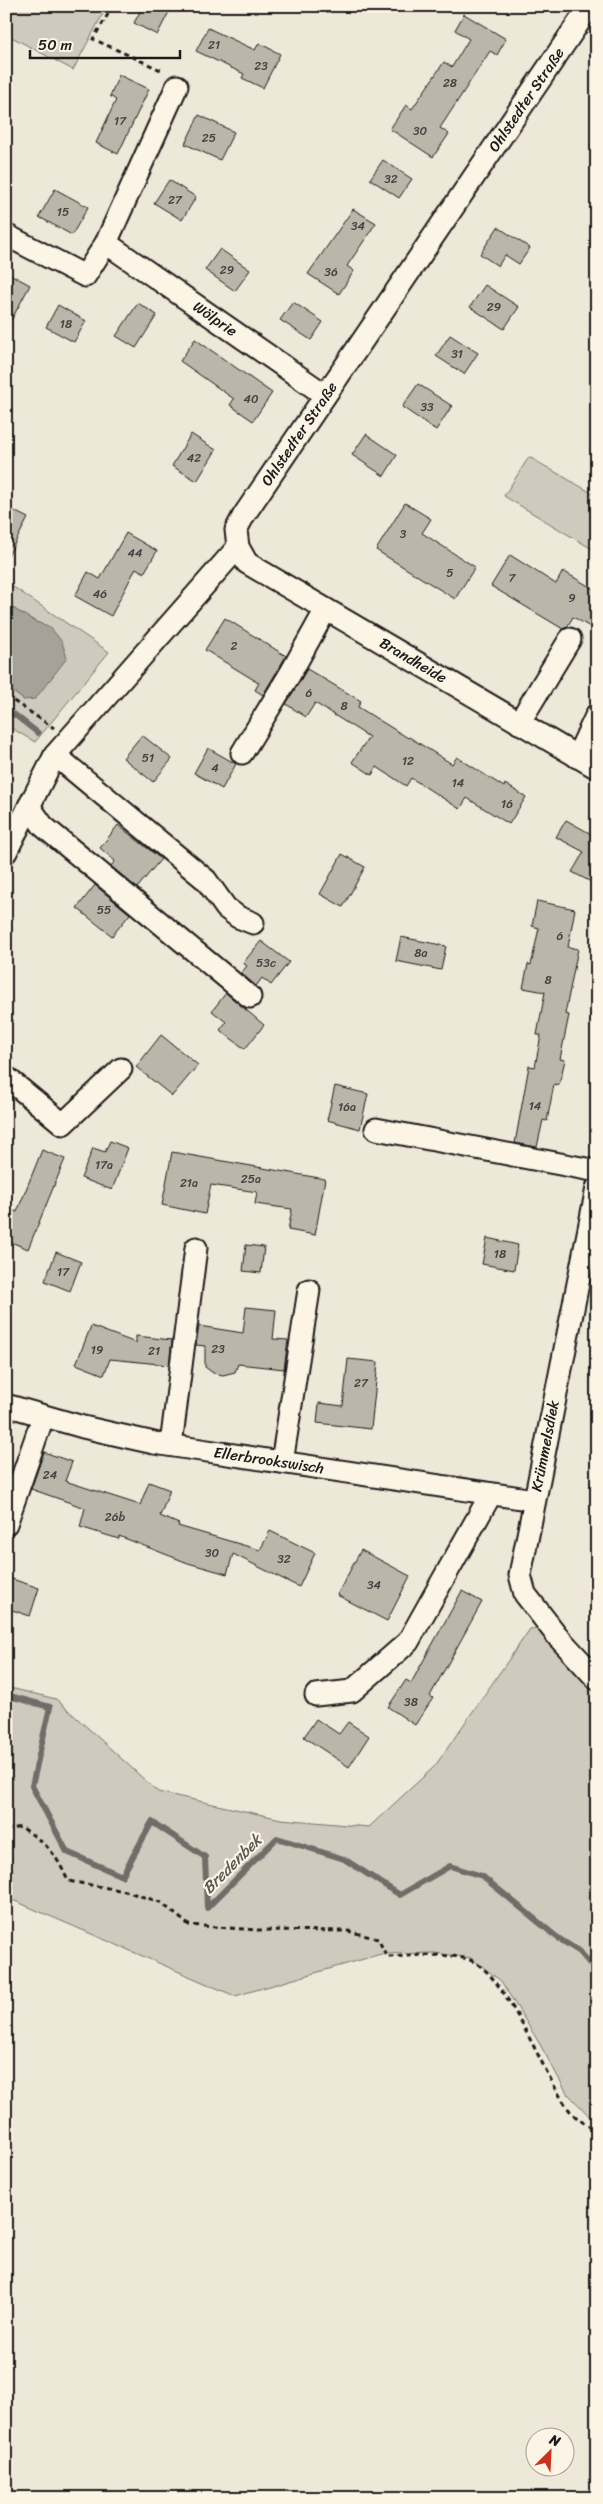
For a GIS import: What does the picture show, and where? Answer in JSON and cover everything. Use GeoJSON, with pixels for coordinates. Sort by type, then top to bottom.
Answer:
{"type":"FeatureCollection","features":[{"type":"Feature","properties":{"kind":"street","name":"Ohlstedter Straße"},"geometry":{"type":"LineString","coordinates":[[238,547],[236,530],[244,515],[590,6]]}},
{"type":"Feature","properties":{"kind":"street"},"geometry":{"type":"LineString","coordinates":[[6,235],[85,276],[106,243],[177,86]]}},
{"type":"Feature","properties":{"kind":"street","name":"Wölprie"},"geometry":{"type":"LineString","coordinates":[[106,243],[325,395]]}},
{"type":"Feature","properties":{"kind":"street"},"geometry":{"type":"LineString","coordinates":[[6,852],[61,747],[238,547]]}},
{"type":"Feature","properties":{"kind":"street","name":"Brandheide"},"geometry":{"type":"LineString","coordinates":[[238,547],[247,563],[597,768]]}},
{"type":"Feature","properties":{"kind":"street"},"geometry":{"type":"LineString","coordinates":[[242,753],[326,611]]}},
{"type":"Feature","properties":{"kind":"street"},"geometry":{"type":"LineString","coordinates":[[519,723],[570,639]]}},
{"type":"Feature","properties":{"kind":"street"},"geometry":{"type":"LineString","coordinates":[[577,757],[597,714]]}},
{"type":"Feature","properties":{"kind":"street"},"geometry":{"type":"LineString","coordinates":[[61,747],[206,880],[226,908],[238,917],[253,923]]}},
{"type":"Feature","properties":{"kind":"street"},"geometry":{"type":"LineString","coordinates":[[29,806],[43,826],[250,997]]}},
{"type":"Feature","properties":{"kind":"street"},"geometry":{"type":"LineString","coordinates":[[6,1077],[63,1124],[121,1069]]}},
{"type":"Feature","properties":{"kind":"street"},"geometry":{"type":"LineString","coordinates":[[376,1129],[597,1171]]}},
{"type":"Feature","properties":{"kind":"street","name":"Krümmelsdiek"},"geometry":{"type":"LineString","coordinates":[[597,1188],[520,1575],[525,1594],[559,1638],[597,1679]]}},
{"type":"Feature","properties":{"kind":"street"},"geometry":{"type":"LineString","coordinates":[[170,1445],[196,1248]]}},
{"type":"Feature","properties":{"kind":"street"},"geometry":{"type":"LineString","coordinates":[[282,1462],[309,1290]]}},
{"type":"Feature","properties":{"kind":"street","name":"Ellerbrookswisch"},"geometry":{"type":"LineString","coordinates":[[6,1405],[83,1428],[170,1445],[534,1500]]}},
{"type":"Feature","properties":{"kind":"street"},"geometry":{"type":"LineString","coordinates":[[6,1524],[44,1417]]}},
{"type":"Feature","properties":{"kind":"street"},"geometry":{"type":"LineString","coordinates":[[316,1695],[352,1691],[408,1642],[491,1494]]}},
{"type":"Feature","properties":{"kind":"path"},"geometry":{"type":"LineString","coordinates":[[113,6],[93,39],[163,70],[177,86]]}},
{"type":"Feature","properties":{"kind":"path"},"geometry":{"type":"LineString","coordinates":[[6,696],[61,747]]}},
{"type":"Feature","properties":{"kind":"path"},"geometry":{"type":"LineString","coordinates":[[6,1830],[21,1827],[46,1844],[59,1860],[68,1882],[125,1891],[160,1902],[189,1925],[258,1930],[348,1931],[378,1939],[387,1957],[432,1955],[471,1960],[500,1985],[570,2112],[597,2132]]}},
{"type":"Feature","properties":{"kind":"shaded area"},"geometry":{"type":"Polygon","coordinates":[[[6,6],[107,6],[73,70],[6,34],[6,6]]]}},
{"type":"Feature","properties":{"kind":"shaded area"},"geometry":{"type":"Polygon","coordinates":[[[529,457],[597,496],[597,552],[504,496],[529,457]]]}},
{"type":"Feature","properties":{"kind":"shaded area"},"geometry":{"type":"Polygon","coordinates":[[[6,582],[109,652],[35,742],[6,725],[6,687],[24,700],[51,628],[36,622],[6,604],[6,582]]]}},
{"type":"Feature","properties":{"kind":"shaded area"},"geometry":{"type":"Polygon","coordinates":[[[6,604],[36,622],[51,628],[62,642],[67,658],[35,699],[24,700],[6,687],[6,604]]]}},
{"type":"Feature","properties":{"kind":"shaded area"},"geometry":{"type":"Polygon","coordinates":[[[544,1628],[597,1688],[597,2124],[567,2093],[501,1981],[471,1958],[435,1953],[381,1954],[235,1996],[15,1901],[6,1901],[6,1687],[56,1699],[158,1792],[281,1819],[369,1827],[435,1766],[530,1629],[544,1628]]]}},
{"type":"Feature","properties":{"kind":"building"},"geometry":{"type":"Polygon","coordinates":[[[143,6],[172,6],[157,35],[134,23],[143,6]]]}},
{"type":"Feature","properties":{"kind":"building"},"geometry":{"type":"Polygon","coordinates":[[[464,14],[506,39],[497,55],[490,51],[440,128],[449,134],[433,157],[390,129],[406,105],[412,109],[444,62],[452,67],[469,39],[455,30],[464,14]]]}},
{"type":"Feature","properties":{"kind":"building"},"geometry":{"type":"Polygon","coordinates":[[[208,28],[255,50],[259,43],[280,54],[263,88],[242,78],[244,74],[196,51],[208,28]]]}},
{"type":"Feature","properties":{"kind":"building"},"geometry":{"type":"Polygon","coordinates":[[[119,75],[149,89],[118,154],[96,143],[116,100],[110,96],[119,75]]]}},
{"type":"Feature","properties":{"kind":"building"},"geometry":{"type":"Polygon","coordinates":[[[199,115],[234,132],[220,160],[185,144],[199,115]]]}},
{"type":"Feature","properties":{"kind":"building"},"geometry":{"type":"Polygon","coordinates":[[[383,160],[412,179],[399,198],[370,179],[383,160]]]}},
{"type":"Feature","properties":{"kind":"building"},"geometry":{"type":"Polygon","coordinates":[[[169,180],[196,197],[182,220],[154,203],[169,180]]]}},
{"type":"Feature","properties":{"kind":"building"},"geometry":{"type":"Polygon","coordinates":[[[55,189],[88,207],[72,235],[39,217],[55,189]]]}},
{"type":"Feature","properties":{"kind":"building"},"geometry":{"type":"Polygon","coordinates":[[[353,209],[376,223],[347,266],[354,271],[339,294],[308,274],[353,209]]]}},
{"type":"Feature","properties":{"kind":"building"},"geometry":{"type":"Polygon","coordinates":[[[498,227],[530,248],[519,264],[505,255],[498,266],[480,254],[498,227]]]}},
{"type":"Feature","properties":{"kind":"building"},"geometry":{"type":"Polygon","coordinates":[[[220,249],[250,270],[235,291],[205,270],[220,249]]]}},
{"type":"Feature","properties":{"kind":"building"},"geometry":{"type":"Polygon","coordinates":[[[6,272],[30,285],[6,330],[6,272]]]}},
{"type":"Feature","properties":{"kind":"building"},"geometry":{"type":"Polygon","coordinates":[[[485,285],[519,307],[504,329],[470,307],[485,285]]]}},
{"type":"Feature","properties":{"kind":"building"},"geometry":{"type":"Polygon","coordinates":[[[293,302],[323,322],[311,340],[280,320],[293,302]]]}},
{"type":"Feature","properties":{"kind":"building"},"geometry":{"type":"Polygon","coordinates":[[[138,303],[157,315],[136,348],[116,336],[138,303]]]}},
{"type":"Feature","properties":{"kind":"building"},"geometry":{"type":"Polygon","coordinates":[[[58,305],[86,321],[74,342],[46,327],[58,305]]]}},
{"type":"Feature","properties":{"kind":"building"},"geometry":{"type":"Polygon","coordinates":[[[450,335],[478,353],[464,374],[436,356],[450,335]]]}},
{"type":"Feature","properties":{"kind":"building"},"geometry":{"type":"Polygon","coordinates":[[[195,339],[272,393],[253,421],[230,405],[234,399],[180,361],[195,339]]]}},
{"type":"Feature","properties":{"kind":"building"},"geometry":{"type":"Polygon","coordinates":[[[418,384],[452,406],[436,430],[402,407],[418,384]]]}},
{"type":"Feature","properties":{"kind":"building"},"geometry":{"type":"Polygon","coordinates":[[[191,434],[216,450],[197,481],[172,466],[191,434]]]}},
{"type":"Feature","properties":{"kind":"building"},"geometry":{"type":"Polygon","coordinates":[[[366,434],[397,455],[384,476],[352,455],[366,434]]]}},
{"type":"Feature","properties":{"kind":"building"},"geometry":{"type":"Polygon","coordinates":[[[405,503],[431,519],[422,533],[475,567],[455,599],[376,550],[405,503]]]}},
{"type":"Feature","properties":{"kind":"building"},"geometry":{"type":"Polygon","coordinates":[[[6,507],[28,518],[6,560],[6,507]]]}},
{"type":"Feature","properties":{"kind":"building"},"geometry":{"type":"Polygon","coordinates":[[[126,533],[157,551],[144,573],[136,568],[111,616],[75,596],[88,572],[100,579],[126,533]]]}},
{"type":"Feature","properties":{"kind":"building"},"geometry":{"type":"Polygon","coordinates":[[[510,555],[556,584],[563,571],[597,591],[597,631],[573,617],[567,627],[563,629],[491,586],[510,555]]]}},
{"type":"Feature","properties":{"kind":"building"},"geometry":{"type":"Polygon","coordinates":[[[225,618],[286,656],[263,695],[255,690],[259,683],[205,650],[225,618]]]}},
{"type":"Feature","properties":{"kind":"building"},"geometry":{"type":"Polygon","coordinates":[[[307,669],[361,701],[358,707],[452,764],[457,757],[504,787],[505,784],[526,797],[509,824],[467,798],[460,809],[411,778],[406,786],[377,767],[372,775],[352,762],[369,737],[315,703],[306,717],[286,704],[307,669]]]}},
{"type":"Feature","properties":{"kind":"building"},"geometry":{"type":"Polygon","coordinates":[[[142,735],[172,759],[153,782],[123,758],[142,735]]]}},
{"type":"Feature","properties":{"kind":"building"},"geometry":{"type":"Polygon","coordinates":[[[208,748],[236,764],[222,789],[194,773],[208,748]]]}},
{"type":"Feature","properties":{"kind":"building"},"geometry":{"type":"Polygon","coordinates":[[[566,820],[593,835],[597,828],[597,885],[572,872],[584,852],[556,837],[566,820]]]}},
{"type":"Feature","properties":{"kind":"building"},"geometry":{"type":"Polygon","coordinates":[[[118,825],[161,859],[137,888],[111,866],[115,861],[100,848],[118,825]]]}},
{"type":"Feature","properties":{"kind":"building"},"geometry":{"type":"Polygon","coordinates":[[[342,854],[365,867],[343,907],[320,894],[342,854]]]}},
{"type":"Feature","properties":{"kind":"building"},"geometry":{"type":"Polygon","coordinates":[[[95,885],[130,914],[112,936],[77,908],[95,885]]]}},
{"type":"Feature","properties":{"kind":"building"},"geometry":{"type":"Polygon","coordinates":[[[537,901],[575,909],[568,947],[578,949],[565,1014],[569,1015],[560,1059],[565,1060],[559,1085],[554,1084],[547,1121],[543,1120],[537,1147],[515,1143],[529,1066],[535,1067],[541,1035],[537,1035],[545,992],[523,988],[528,964],[531,965],[539,928],[532,926],[537,901]]]}},
{"type":"Feature","properties":{"kind":"building"},"geometry":{"type":"Polygon","coordinates":[[[401,937],[446,946],[441,970],[396,961],[401,937]]]}},
{"type":"Feature","properties":{"kind":"building"},"geometry":{"type":"Polygon","coordinates":[[[261,941],[289,962],[271,985],[262,978],[256,986],[241,973],[247,966],[243,963],[261,941]]]}},
{"type":"Feature","properties":{"kind":"building"},"geometry":{"type":"Polygon","coordinates":[[[226,993],[264,1025],[245,1049],[220,1030],[226,1022],[212,1011],[226,993]]]}},
{"type":"Feature","properties":{"kind":"building"},"geometry":{"type":"Polygon","coordinates":[[[161,1035],[198,1065],[172,1096],[136,1067],[161,1035]]]}},
{"type":"Feature","properties":{"kind":"building"},"geometry":{"type":"Polygon","coordinates":[[[335,1086],[368,1094],[360,1129],[327,1120],[335,1086]]]}},
{"type":"Feature","properties":{"kind":"building"},"geometry":{"type":"Polygon","coordinates":[[[110,1141],[128,1148],[112,1190],[81,1178],[93,1148],[105,1152],[110,1141]]]}},
{"type":"Feature","properties":{"kind":"building"},"geometry":{"type":"Polygon","coordinates":[[[42,1150],[65,1159],[28,1249],[6,1240],[6,1217],[10,1209],[17,1212],[42,1150]]]}},
{"type":"Feature","properties":{"kind":"building"},"geometry":{"type":"Polygon","coordinates":[[[172,1152],[325,1179],[315,1235],[288,1230],[292,1209],[255,1204],[257,1192],[211,1185],[205,1214],[162,1205],[172,1152]]]}},
{"type":"Feature","properties":{"kind":"building"},"geometry":{"type":"Polygon","coordinates":[[[487,1238],[518,1245],[514,1270],[482,1264],[487,1238]]]}},
{"type":"Feature","properties":{"kind":"building"},"geometry":{"type":"Polygon","coordinates":[[[246,1245],[264,1247],[261,1273],[243,1271],[246,1245]]]}},
{"type":"Feature","properties":{"kind":"building"},"geometry":{"type":"Polygon","coordinates":[[[56,1252],[81,1262],[70,1291],[45,1281],[56,1252]]]}},
{"type":"Feature","properties":{"kind":"building"},"geometry":{"type":"Polygon","coordinates":[[[246,1307],[276,1310],[273,1339],[288,1340],[284,1369],[238,1364],[235,1372],[223,1375],[213,1373],[205,1367],[205,1346],[196,1345],[199,1326],[243,1333],[246,1307]]]}},
{"type":"Feature","properties":{"kind":"building"},"geometry":{"type":"Polygon","coordinates":[[[91,1326],[136,1343],[136,1336],[172,1340],[169,1365],[110,1359],[104,1375],[76,1364],[91,1326]]]}},
{"type":"Feature","properties":{"kind":"building"},"geometry":{"type":"Polygon","coordinates":[[[348,1359],[378,1362],[371,1429],[317,1423],[319,1403],[343,1406],[348,1359]]]}},
{"type":"Feature","properties":{"kind":"building"},"geometry":{"type":"Polygon","coordinates":[[[44,1452],[72,1462],[65,1481],[140,1505],[149,1482],[170,1490],[160,1516],[179,1524],[178,1526],[260,1550],[270,1531],[315,1553],[299,1587],[233,1554],[227,1574],[188,1563],[119,1536],[119,1539],[80,1527],[85,1508],[31,1489],[44,1452]]]}},
{"type":"Feature","properties":{"kind":"building"},"geometry":{"type":"Polygon","coordinates":[[[361,1550],[410,1576],[387,1621],[337,1595],[361,1550]]]}},
{"type":"Feature","properties":{"kind":"building"},"geometry":{"type":"Polygon","coordinates":[[[6,1577],[39,1588],[30,1616],[6,1608],[6,1577]]]}},
{"type":"Feature","properties":{"kind":"building"},"geometry":{"type":"Polygon","coordinates":[[[462,1591],[482,1602],[430,1696],[433,1698],[415,1725],[388,1707],[406,1680],[411,1683],[462,1591]]]}},
{"type":"Feature","properties":{"kind":"building"},"geometry":{"type":"Polygon","coordinates":[[[316,1719],[339,1734],[348,1722],[369,1736],[349,1767],[304,1737],[316,1719]]]}},
{"type":"Feature","properties":{"kind":"waterway"},"geometry":{"type":"LineString","coordinates":[[6,713],[15,715],[38,733]]}},
{"type":"Feature","properties":{"kind":"waterway","name":"Bredenbek"},"geometry":{"type":"LineString","coordinates":[[6,1695],[50,1707],[32,1786],[67,1852],[122,1876],[152,1822],[205,1857],[207,1908],[277,1838],[344,1859],[400,1895],[450,1866],[482,1876],[558,1938],[580,1952],[597,1972]]}}]}
